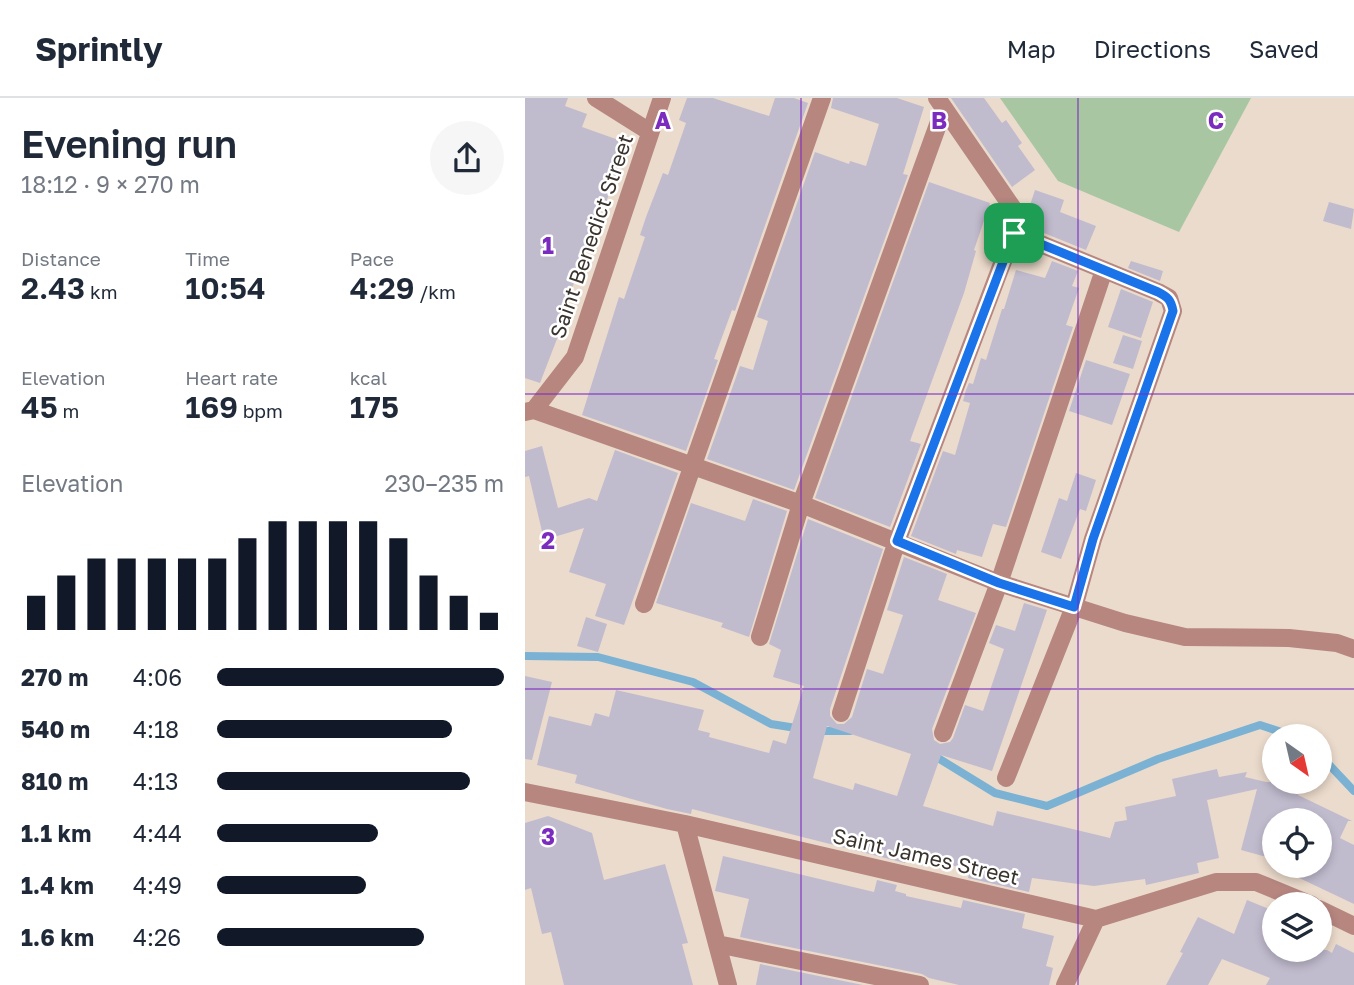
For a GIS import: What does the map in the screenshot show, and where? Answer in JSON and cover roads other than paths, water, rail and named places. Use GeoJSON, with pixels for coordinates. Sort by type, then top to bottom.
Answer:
{"type":"FeatureCollection","features":[{"type":"Feature","properties":{"kind":"street"},"geometry":{"type":"LineString","coordinates":[[596,98],[650,132]]}},
{"type":"Feature","properties":{"kind":"street","name":"Saint Benedict Street"},"geometry":{"type":"LineString","coordinates":[[529,411],[575,357],[662,98]]}},
{"type":"Feature","properties":{"kind":"street"},"geometry":{"type":"LineString","coordinates":[[644,604],[822,98]]}},
{"type":"Feature","properties":{"kind":"street"},"geometry":{"type":"LineString","coordinates":[[841,713],[897,541],[1016,227],[1014,210],[940,103]]}},
{"type":"Feature","properties":{"kind":"street"},"geometry":{"type":"LineString","coordinates":[[760,637],[801,504],[940,103]]}},
{"type":"Feature","properties":{"kind":"street"},"geometry":{"type":"LineString","coordinates":[[1006,778],[1074,607],[1093,539],[1173,311],[1169,298],[1014,233]]}},
{"type":"Feature","properties":{"kind":"street"},"geometry":{"type":"LineString","coordinates":[[943,733],[999,583],[1104,270]]}},
{"type":"Feature","properties":{"kind":"street"},"geometry":{"type":"LineString","coordinates":[[529,411],[801,504],[999,583],[1125,623],[1185,637],[1289,638],[1338,643],[1354,649]]}},
{"type":"Feature","properties":{"kind":"street","name":"Saint James Street"},"geometry":{"type":"LineString","coordinates":[[525,792],[685,824],[1096,919]]}},
{"type":"Feature","properties":{"kind":"street"},"geometry":{"type":"LineString","coordinates":[[685,824],[728,985]]}},
{"type":"Feature","properties":{"kind":"street"},"geometry":{"type":"LineString","coordinates":[[1065,985],[1096,919],[1216,882],[1256,882],[1280,892]]}},
{"type":"Feature","properties":{"kind":"street"},"geometry":{"type":"LineString","coordinates":[[1332,915],[1354,926]]}},
{"type":"Feature","properties":{"kind":"street"},"geometry":{"type":"LineString","coordinates":[[717,944],[920,985]]}},
{"type":"Feature","properties":{"kind":"waterway"},"geometry":{"type":"LineString","coordinates":[[525,656],[598,657],[693,682],[771,724],[802,729]]}},
{"type":"Feature","properties":{"kind":"waterway"},"geometry":{"type":"LineString","coordinates":[[933,755],[995,793],[1047,806],[1158,759],[1262,726]]}},
{"type":"Feature","properties":{"kind":"waterway"},"geometry":{"type":"LineString","coordinates":[[814,731],[850,731]]}},
{"type":"Feature","properties":{"kind":"waterway"},"geometry":{"type":"LineString","coordinates":[[1332,768],[1354,791]]}}]}
